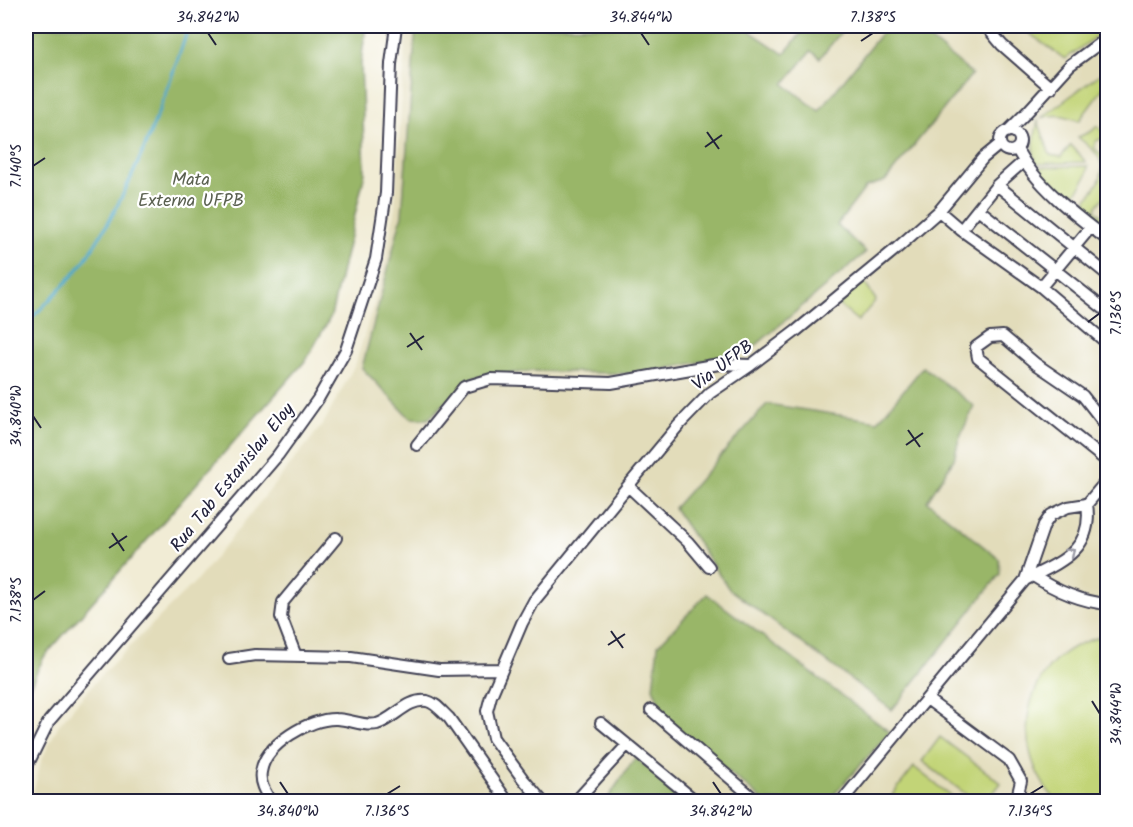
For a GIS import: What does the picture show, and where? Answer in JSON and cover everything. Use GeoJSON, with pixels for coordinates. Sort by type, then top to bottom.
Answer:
{"type":"FeatureCollection","features":[{"type":"Feature","properties":{"kind":"street","name":"Rua Tab Estanislau Eloy"},"geometry":{"type":"LineString","coordinates":[[26,768],[50,721],[278,455],[318,399],[346,350],[376,259],[386,193],[391,64],[396,26]]}},
{"type":"Feature","properties":{"kind":"street"},"geometry":{"type":"LineString","coordinates":[[986,26],[1002,45],[1051,88]]}},
{"type":"Feature","properties":{"kind":"street"},"geometry":{"type":"LineString","coordinates":[[1013,133],[1020,145],[1013,151],[1006,151],[1000,144],[1001,137],[1013,133],[1029,110],[1070,65],[1107,37]]}},
{"type":"Feature","properties":{"kind":"street","name":"Via UFPB"},"geometry":{"type":"LineString","coordinates":[[543,801],[523,779],[493,738],[487,711],[501,669],[534,601],[678,426],[710,393],[751,365],[897,248],[939,211],[983,158],[1000,144]]}},
{"type":"Feature","properties":{"kind":"street"},"geometry":{"type":"LineString","coordinates":[[1017,149],[1024,161],[1048,188],[1107,240]]}},
{"type":"Feature","properties":{"kind":"street"},"geometry":{"type":"LineString","coordinates":[[961,230],[997,185],[1024,161]]}},
{"type":"Feature","properties":{"kind":"street"},"geometry":{"type":"LineString","coordinates":[[997,185],[1107,275]]}},
{"type":"Feature","properties":{"kind":"street"},"geometry":{"type":"LineString","coordinates":[[978,209],[1107,312]]}},
{"type":"Feature","properties":{"kind":"street"},"geometry":{"type":"LineString","coordinates":[[939,211],[961,230],[1041,287],[1107,344]]}},
{"type":"Feature","properties":{"kind":"street"},"geometry":{"type":"LineString","coordinates":[[1041,287],[1091,227]]}},
{"type":"Feature","properties":{"kind":"street"},"geometry":{"type":"LineString","coordinates":[[1107,429],[1083,396],[1036,364],[1003,336],[990,337],[976,347],[978,358],[1107,462]]}},
{"type":"Feature","properties":{"kind":"street"},"geometry":{"type":"LineString","coordinates":[[417,445],[464,387],[491,379],[611,383],[719,364],[751,365]]}},
{"type":"Feature","properties":{"kind":"street"},"geometry":{"type":"LineString","coordinates":[[841,801],[1028,576],[1044,525],[1051,515],[1068,507],[1087,504],[1107,479]]}},
{"type":"Feature","properties":{"kind":"street"},"geometry":{"type":"LineString","coordinates":[[628,486],[688,542],[710,567]]}},
{"type":"Feature","properties":{"kind":"street"},"geometry":{"type":"LineString","coordinates":[[1028,576],[1047,569],[1077,549],[1085,538],[1089,525],[1087,504]]}},
{"type":"Feature","properties":{"kind":"street"},"geometry":{"type":"LineString","coordinates":[[296,656],[281,617],[283,602],[336,538]]}},
{"type":"Feature","properties":{"kind":"street"},"geometry":{"type":"LineString","coordinates":[[1028,576],[1050,587],[1095,603],[1107,604]]}},
{"type":"Feature","properties":{"kind":"street"},"geometry":{"type":"LineString","coordinates":[[230,659],[255,655],[351,657],[439,670],[501,669]]}},
{"type":"Feature","properties":{"kind":"street"},"geometry":{"type":"LineString","coordinates":[[927,699],[1009,760],[1021,781],[1016,801]]}},
{"type":"Feature","properties":{"kind":"street"},"geometry":{"type":"LineString","coordinates":[[269,800],[261,779],[265,760],[275,747],[301,728],[335,719],[374,725],[388,720],[412,704],[426,701],[437,706],[449,718],[508,801]]}},
{"type":"Feature","properties":{"kind":"street"},"geometry":{"type":"LineString","coordinates":[[651,710],[758,801]]}},
{"type":"Feature","properties":{"kind":"street"},"geometry":{"type":"LineString","coordinates":[[601,723],[697,801]]}},
{"type":"Feature","properties":{"kind":"street"},"geometry":{"type":"LineString","coordinates":[[575,801],[627,745]]}},
{"type":"Feature","properties":{"kind":"shaded area"},"geometry":{"type":"Polygon","coordinates":[[[406,26],[1107,26],[1107,801],[31,802],[41,761],[58,726],[102,674],[199,578],[323,424],[356,363],[381,279],[395,210],[406,26]]]}},
{"type":"Feature","properties":{"kind":"green space","name":"Mata Externa UFPB"},"geometry":{"type":"Polygon","coordinates":[[[26,26],[366,26],[361,63],[365,173],[331,316],[306,360],[44,657],[26,694],[26,26]]]}},
{"type":"Feature","properties":{"kind":"green space"},"geometry":{"type":"Polygon","coordinates":[[[416,26],[742,26],[784,54],[807,26],[846,26],[820,58],[811,51],[784,84],[819,111],[887,26],[913,26],[972,74],[885,181],[866,187],[837,225],[866,252],[748,352],[641,374],[532,371],[472,378],[428,419],[410,418],[362,368],[402,215],[416,26]]]}},
{"type":"Feature","properties":{"kind":"green space"},"geometry":{"type":"Polygon","coordinates":[[[1033,26],[1107,26],[1108,28],[1065,59],[1026,31],[1033,26]]]}},
{"type":"Feature","properties":{"kind":"green space"},"geometry":{"type":"Polygon","coordinates":[[[1107,69],[1107,83],[1079,121],[1060,116],[1041,118],[1107,69]]]}},
{"type":"Feature","properties":{"kind":"green space"},"geometry":{"type":"Polygon","coordinates":[[[1038,121],[1050,155],[1061,157],[1071,145],[1086,162],[1036,164],[1034,147],[1038,121]]]}},
{"type":"Feature","properties":{"kind":"green space"},"geometry":{"type":"Polygon","coordinates":[[[1097,126],[1107,134],[1107,142],[1100,139],[1095,142],[1094,148],[1107,159],[1107,193],[1095,209],[1105,219],[1102,223],[1082,205],[1101,177],[1102,165],[1095,152],[1078,137],[1092,131],[1097,126]]]}},
{"type":"Feature","properties":{"kind":"green space"},"geometry":{"type":"Polygon","coordinates":[[[1088,166],[1082,185],[1067,199],[1043,177],[1038,167],[1088,166]]]}},
{"type":"Feature","properties":{"kind":"green space"},"geometry":{"type":"Polygon","coordinates":[[[864,282],[876,300],[858,321],[836,303],[864,282]]]}},
{"type":"Feature","properties":{"kind":"green space"},"geometry":{"type":"Polygon","coordinates":[[[923,367],[974,406],[959,439],[954,459],[927,501],[999,559],[1000,574],[892,710],[729,589],[674,508],[767,404],[878,421],[923,367]]]}},
{"type":"Feature","properties":{"kind":"green space"},"geometry":{"type":"Polygon","coordinates":[[[707,594],[890,732],[828,801],[764,801],[667,721],[653,688],[658,645],[707,594]]]}},
{"type":"Feature","properties":{"kind":"green space"},"geometry":{"type":"Polygon","coordinates":[[[1107,636],[1107,801],[1053,801],[1055,799],[1039,776],[1030,751],[1028,726],[1032,701],[1042,678],[1058,659],[1080,644],[1107,636]]]}},
{"type":"Feature","properties":{"kind":"green space"},"geometry":{"type":"Polygon","coordinates":[[[940,737],[1001,783],[987,801],[975,801],[922,761],[940,737]]]}},
{"type":"Feature","properties":{"kind":"green space"},"geometry":{"type":"Polygon","coordinates":[[[635,758],[691,801],[605,802],[635,758]]]}},
{"type":"Feature","properties":{"kind":"green space"},"geometry":{"type":"Polygon","coordinates":[[[914,767],[957,801],[900,801],[892,795],[914,767]]]}},
{"type":"Feature","properties":{"kind":"waterway"},"geometry":{"type":"LineString","coordinates":[[26,324],[82,264],[116,209],[144,149],[189,26]]}}]}
